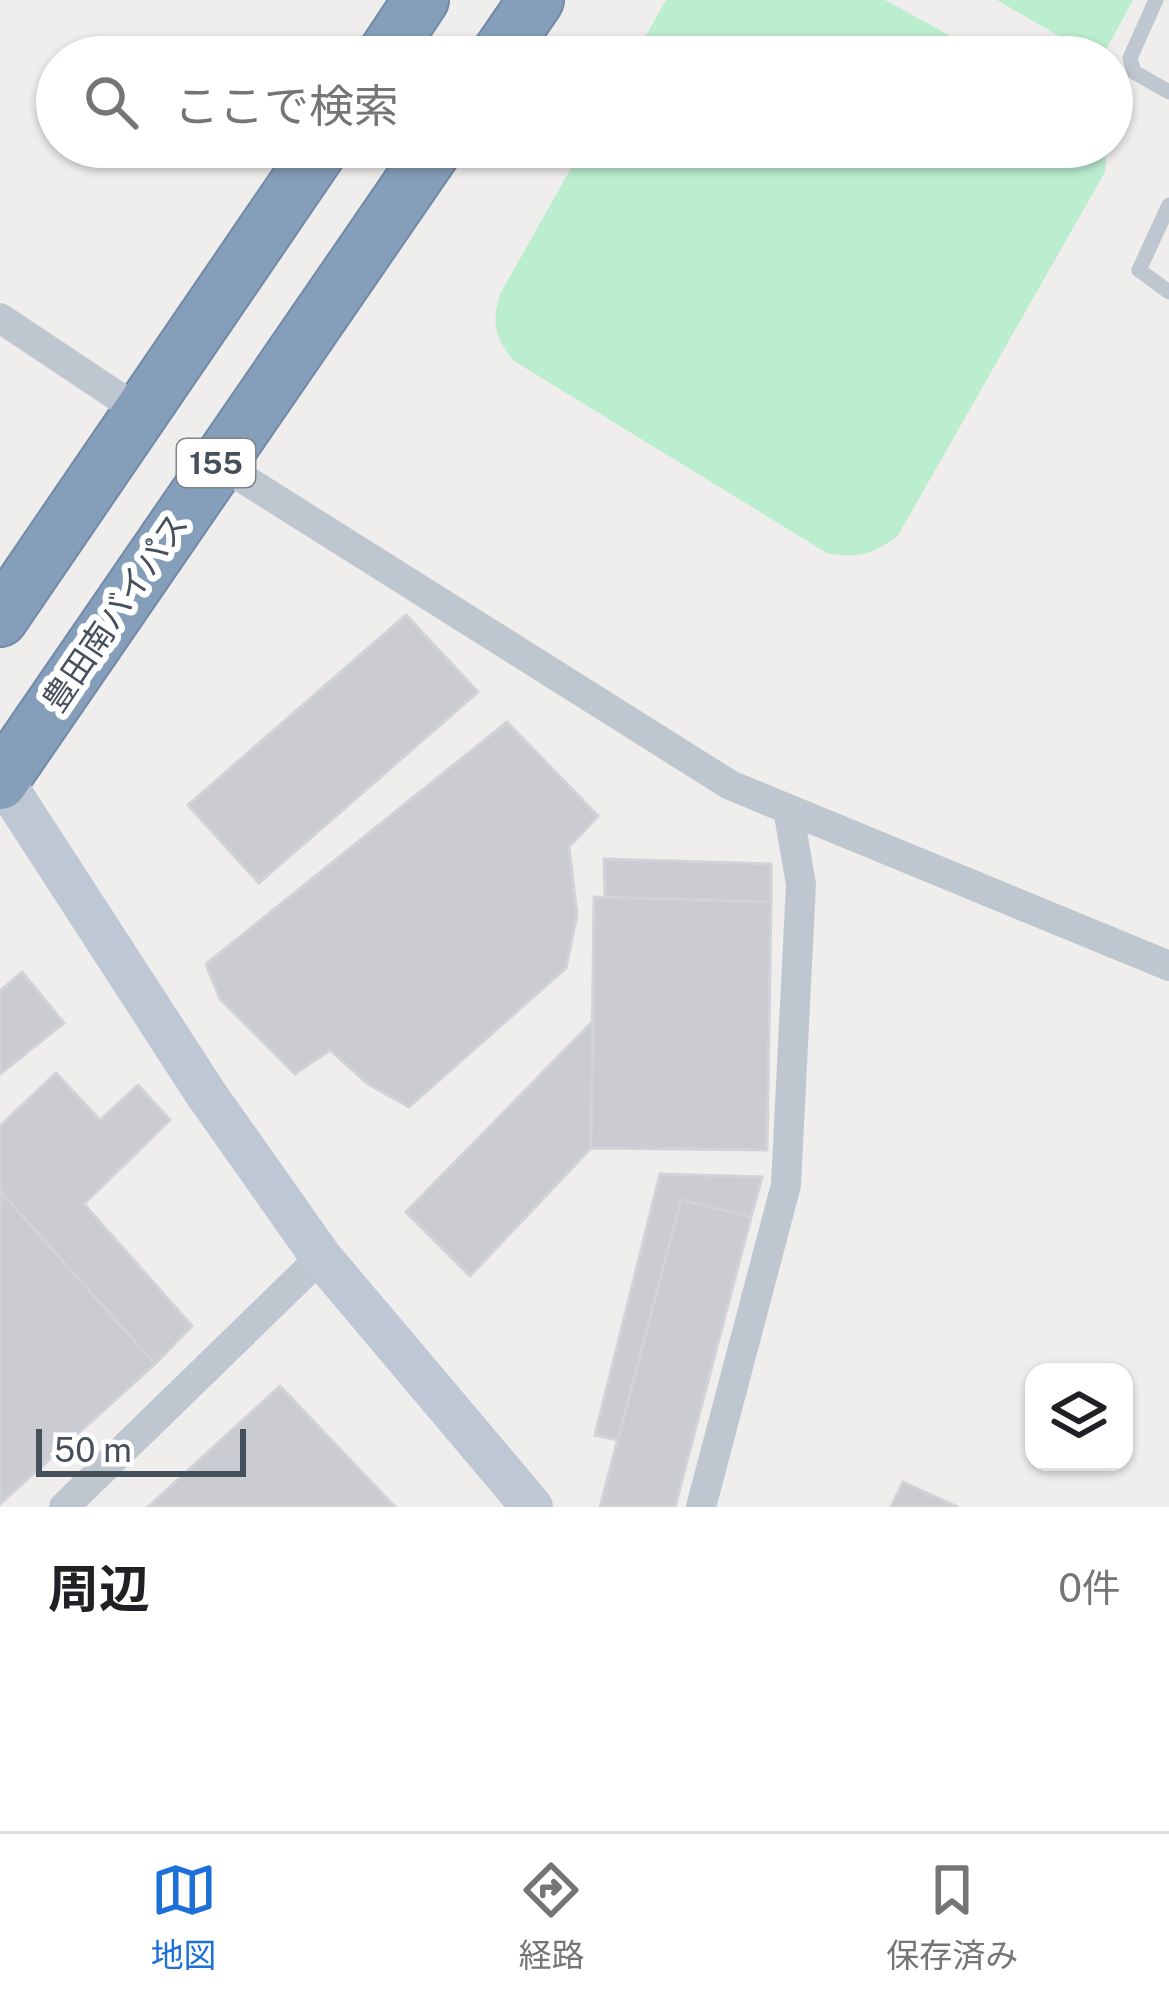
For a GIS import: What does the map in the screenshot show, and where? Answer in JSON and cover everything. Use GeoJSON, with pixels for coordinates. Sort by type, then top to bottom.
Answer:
{"type":"FeatureCollection","features":[{"type":"Feature","properties":{"kind":"highway"},"geometry":{"type":"LineString","coordinates":[[396,36],[421,0]]}},
{"type":"Feature","properties":{"kind":"highway"},"geometry":{"type":"LineString","coordinates":[[511,36],[536,0]]}},
{"type":"Feature","properties":{"kind":"highway","name":"155"},"geometry":{"type":"LineString","coordinates":[[0,619],[308,168]]}},
{"type":"Feature","properties":{"kind":"highway","name":"豊田南バイパス"},"geometry":{"type":"LineString","coordinates":[[1,779],[421,168]]}},
{"type":"Feature","properties":{"kind":"street"},"geometry":{"type":"LineString","coordinates":[[0,318],[143,414]]}},
{"type":"Feature","properties":{"kind":"street"},"geometry":{"type":"LineString","coordinates":[[217,462],[730,784],[1169,966]]}},
{"type":"Feature","properties":{"kind":"street"},"geometry":{"type":"LineString","coordinates":[[1,779],[206,1094],[321,1257],[532,1507]]}},
{"type":"Feature","properties":{"kind":"street"},"geometry":{"type":"LineString","coordinates":[[700,1507],[786,1185],[801,884],[788,809]]}},
{"type":"Feature","properties":{"kind":"street"},"geometry":{"type":"LineString","coordinates":[[64,1507],[321,1257]]}},
{"type":"Feature","properties":{"kind":"lane"},"geometry":{"type":"LineString","coordinates":[[1133,51],[1156,0]]}},
{"type":"Feature","properties":{"kind":"lane"},"geometry":{"type":"LineString","coordinates":[[1133,68],[1169,92]]}},
{"type":"Feature","properties":{"kind":"lane"},"geometry":{"type":"LineString","coordinates":[[1169,205],[1138,269],[1169,292]]}},
{"type":"Feature","properties":{"kind":"green space"},"geometry":{"type":"Polygon","coordinates":[[[666,0],[885,0],[951,36],[646,36],[666,0]]]}},
{"type":"Feature","properties":{"kind":"green space"},"geometry":{"type":"Polygon","coordinates":[[[997,0],[1133,0],[1113,36],[1059,36],[997,0]]]}},
{"type":"Feature","properties":{"kind":"green space"},"geometry":{"type":"Polygon","coordinates":[[[571,168],[1105,168],[897,537],[856,555],[827,553],[514,361],[495,322],[500,294],[571,168]]]}},
{"type":"Feature","properties":{"kind":"building"},"geometry":{"type":"Polygon","coordinates":[[[406,615],[478,692],[259,883],[188,805],[406,615]]]}},
{"type":"Feature","properties":{"kind":"building"},"geometry":{"type":"Polygon","coordinates":[[[507,722],[598,816],[569,847],[577,915],[566,968],[409,1107],[368,1084],[330,1050],[295,1074],[220,999],[206,964],[507,722]]]}},
{"type":"Feature","properties":{"kind":"building"},"geometry":{"type":"Polygon","coordinates":[[[604,859],[771,864],[771,902],[605,897],[604,859]]]}},
{"type":"Feature","properties":{"kind":"building"},"geometry":{"type":"Polygon","coordinates":[[[594,897],[771,902],[767,1150],[591,1148],[594,897]]]}},
{"type":"Feature","properties":{"kind":"building"},"geometry":{"type":"Polygon","coordinates":[[[22,972],[64,1023],[0,1074],[0,991],[22,972]]]}},
{"type":"Feature","properties":{"kind":"building"},"geometry":{"type":"Polygon","coordinates":[[[593,1021],[591,1148],[470,1276],[406,1212],[593,1021]]]}},
{"type":"Feature","properties":{"kind":"building"},"geometry":{"type":"Polygon","coordinates":[[[56,1073],[100,1120],[138,1085],[170,1120],[84,1204],[192,1326],[155,1364],[0,1191],[0,1126],[56,1073]]]}},
{"type":"Feature","properties":{"kind":"building"},"geometry":{"type":"Polygon","coordinates":[[[660,1174],[762,1177],[751,1217],[681,1200],[618,1440],[595,1435],[660,1174]]]}},
{"type":"Feature","properties":{"kind":"building"},"geometry":{"type":"Polygon","coordinates":[[[0,1191],[155,1364],[0,1504],[0,1191]]]}},
{"type":"Feature","properties":{"kind":"building"},"geometry":{"type":"Polygon","coordinates":[[[681,1200],[751,1217],[675,1507],[600,1507],[681,1200]]]}},
{"type":"Feature","properties":{"kind":"building"},"geometry":{"type":"Polygon","coordinates":[[[280,1386],[395,1507],[148,1507],[280,1386]]]}},
{"type":"Feature","properties":{"kind":"building"},"geometry":{"type":"Polygon","coordinates":[[[903,1482],[958,1507],[891,1507],[903,1482]]]}}]}
